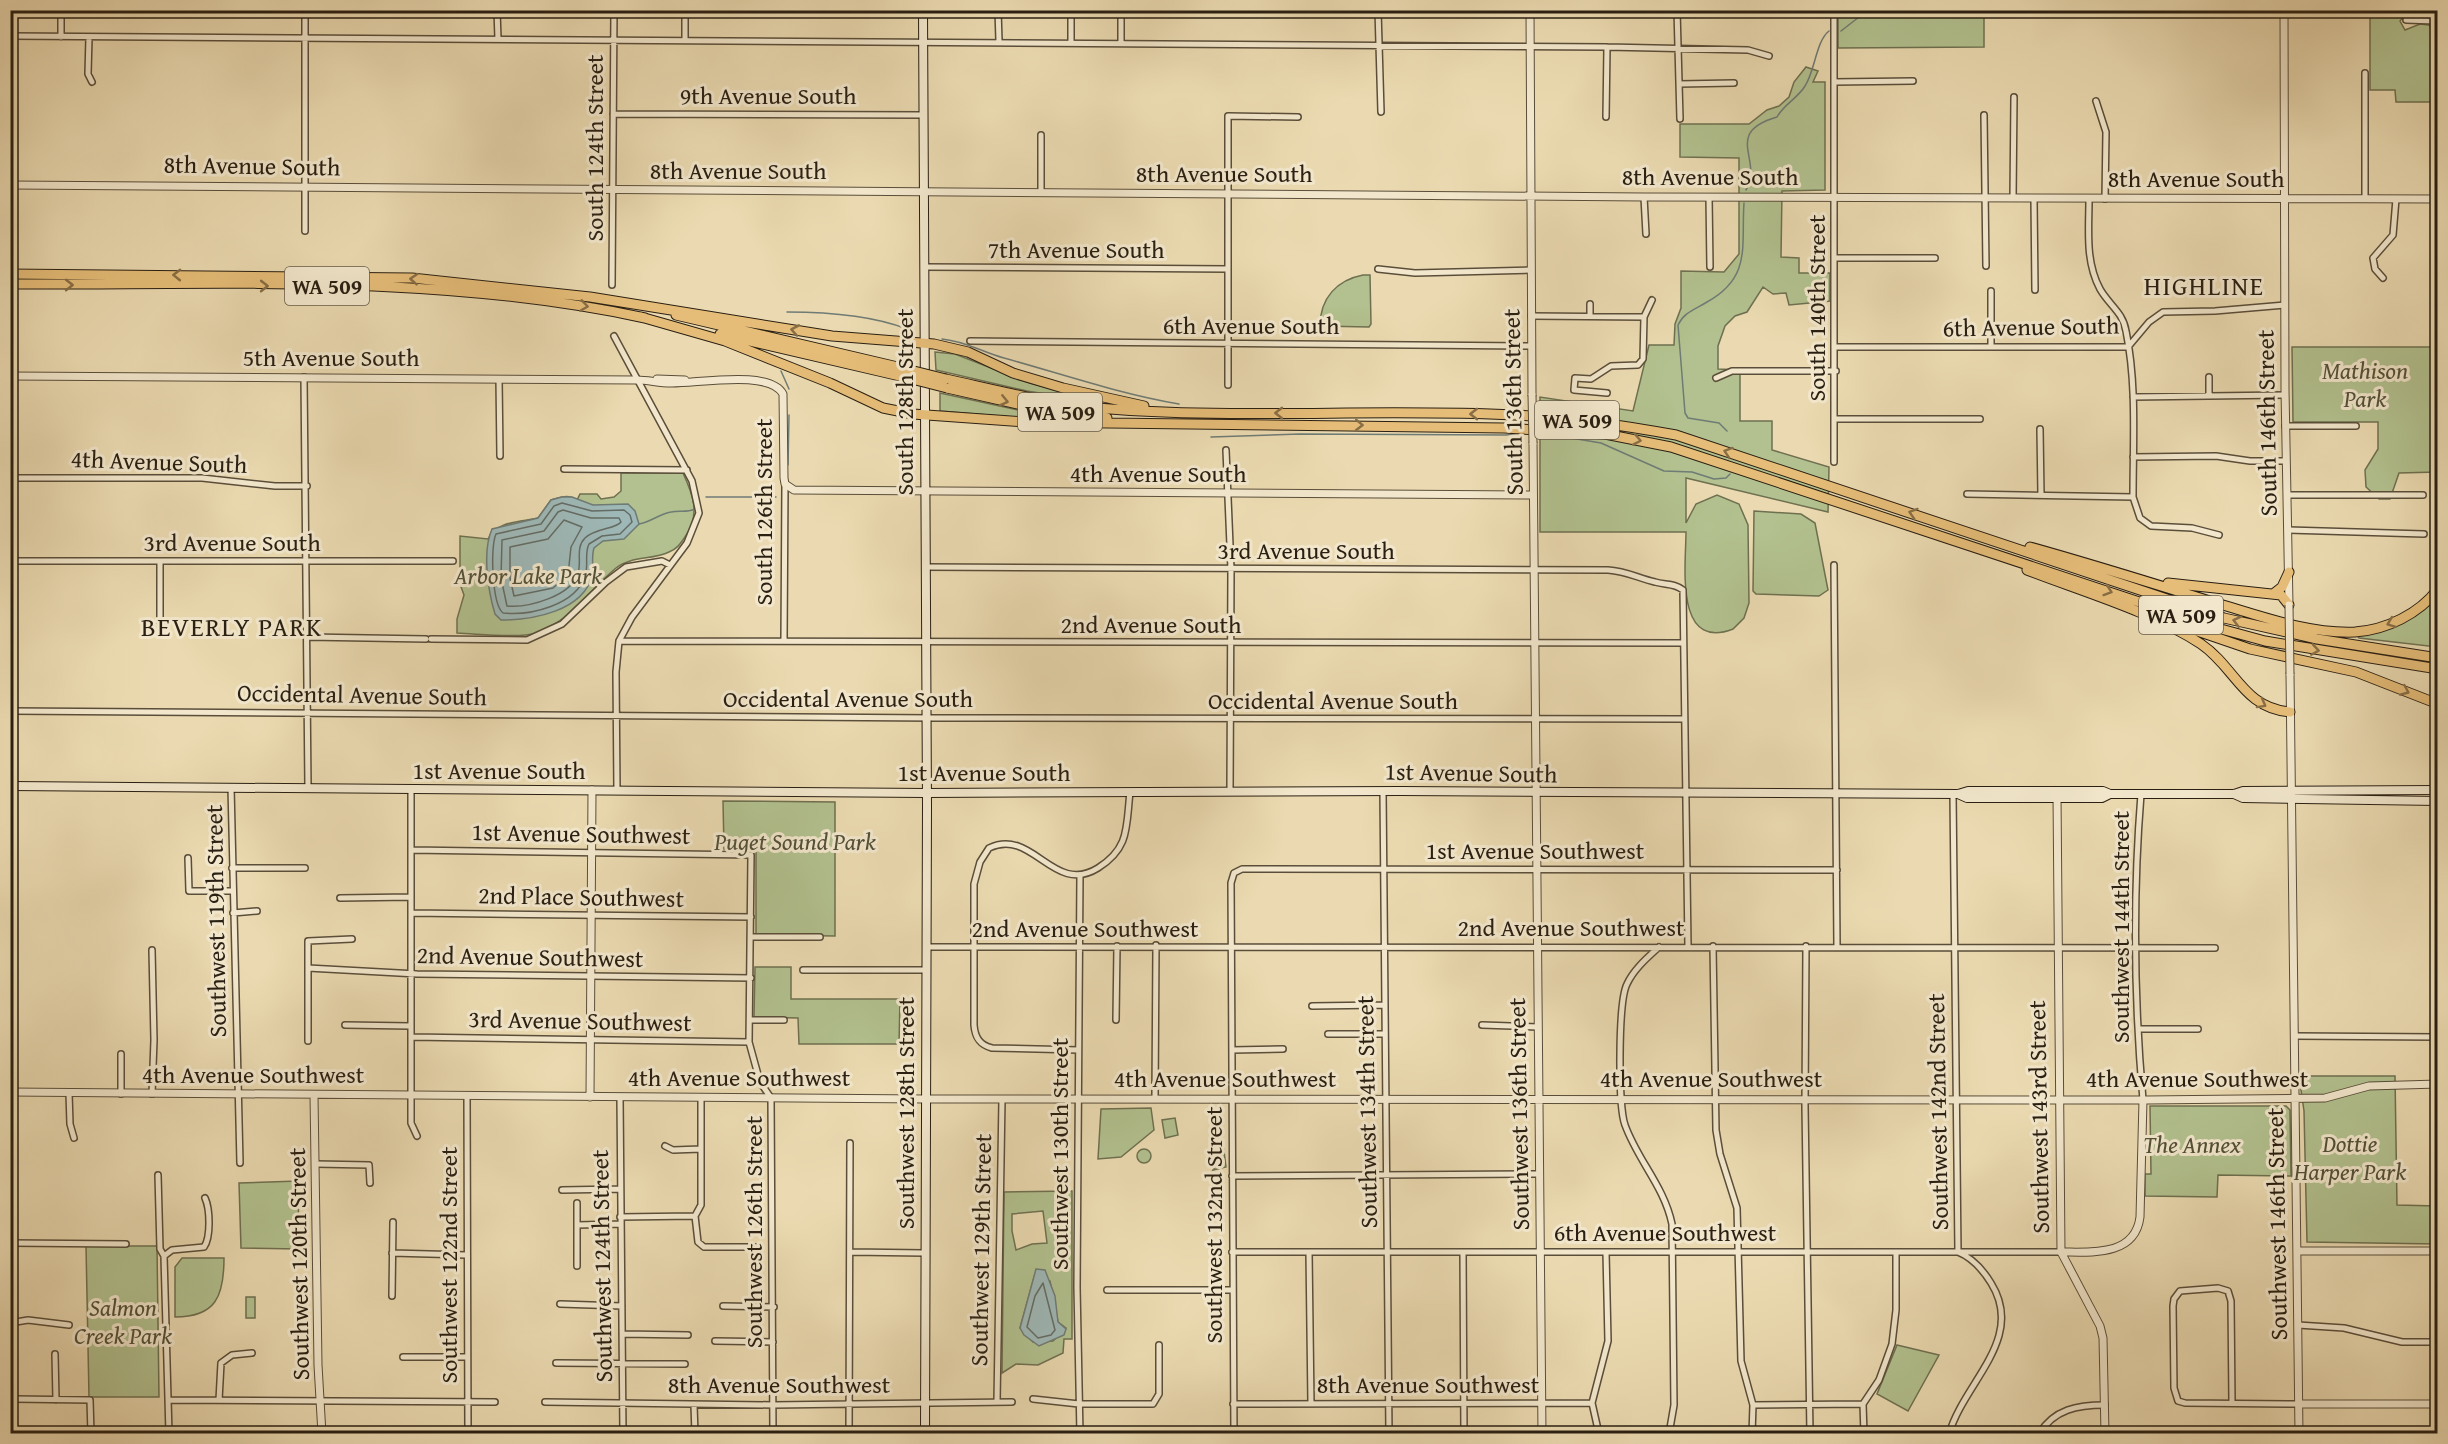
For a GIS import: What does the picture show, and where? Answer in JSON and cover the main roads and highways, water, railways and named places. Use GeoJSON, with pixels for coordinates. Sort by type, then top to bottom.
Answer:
{"type":"FeatureCollection","features":[{"type":"Feature","properties":{"kind":"highway","name":"WA 509"},"geometry":{"type":"LineString","coordinates":[[10,274],[412,279],[619,301],[947,383],[1040,409],[1174,425],[1267,423],[1504,428],[1605,434],[1671,447],[2221,629],[2265,641],[2438,669]]}},
{"type":"Feature","properties":{"kind":"highway","name":"WA 509"},"geometry":{"type":"LineString","coordinates":[[10,284],[404,288],[499,294],[598,307],[901,372]]}},
{"type":"Feature","properties":{"kind":"highway"},"geometry":{"type":"LineString","coordinates":[[619,301],[832,336],[924,342],[968,352],[1012,373],[1063,388],[1170,412]]}},
{"type":"Feature","properties":{"kind":"highway"},"geometry":{"type":"LineString","coordinates":[[641,317],[725,341],[830,383],[883,408],[924,415],[1026,422],[1174,425]]}},
{"type":"Feature","properties":{"kind":"highway","name":"WA 509"},"geometry":{"type":"LineString","coordinates":[[947,383],[1064,403],[1170,412],[1515,415],[1611,423],[1676,435],[2224,618],[2268,630],[2438,658]]}},
{"type":"Feature","properties":{"kind":"highway"},"geometry":{"type":"LineString","coordinates":[[1969,531],[2277,620],[2337,631],[2367,630],[2399,620],[2423,605],[2438,589]]}},
{"type":"Feature","properties":{"kind":"highway"},"geometry":{"type":"LineString","coordinates":[[1932,532],[2120,606],[2250,649],[2356,672],[2438,704]]}},
{"type":"Feature","properties":{"kind":"highway"},"geometry":{"type":"LineString","coordinates":[[2273,594],[2282,587],[2289,572]]}},
{"type":"Feature","properties":{"kind":"highway"},"geometry":{"type":"LineString","coordinates":[[2128,576],[2187,586],[2273,594],[2284,597],[2289,605]]}},
{"type":"Feature","properties":{"kind":"highway"},"geometry":{"type":"LineString","coordinates":[[2120,606],[2201,644],[2222,662],[2260,704],[2290,712]]}},
{"type":"Feature","properties":{"kind":"main road","name":"South 128th Street"},"geometry":{"type":"LineString","coordinates":[[923,10],[926,793]]}},
{"type":"Feature","properties":{"kind":"main road","name":"1st Avenue South"},"geometry":{"type":"LineString","coordinates":[[10,786],[926,793],[1383,791],[1956,794],[1967,798],[2057,794],[2102,798],[2110,794],[2234,794],[2243,798],[2438,790]]}},
{"type":"Feature","properties":{"kind":"main road","name":"Southwest 128th Street"},"geometry":{"type":"LineString","coordinates":[[925,1434],[926,793]]}},
{"type":"Feature","properties":{"kind":"main road","name":"1st Avenue South"},"geometry":{"type":"LineString","coordinates":[[2291,795],[2438,801]]}},
{"type":"Feature","properties":{"kind":"water"},"geometry":{"type":"Polygon","coordinates":[[[572,497],[593,505],[628,504],[635,511],[639,524],[624,539],[603,541],[594,548],[592,576],[587,588],[568,605],[541,615],[501,620],[495,614],[487,571],[487,548],[492,529],[538,518],[551,500],[572,497]]]}},
{"type":"Feature","properties":{"kind":"water"},"geometry":{"type":"Polygon","coordinates":[[[1036,1269],[1045,1270],[1055,1296],[1058,1322],[1066,1329],[1064,1335],[1039,1346],[1024,1335],[1020,1328],[1036,1269]]]}},
{"type":"Feature","properties":{"kind":"waterway"},"geometry":{"type":"LineString","coordinates":[[1841,31],[1868,10]]}},
{"type":"Feature","properties":{"kind":"waterway"},"geometry":{"type":"LineString","coordinates":[[1746,190],[1751,168],[1748,148],[1751,131],[1777,117],[1802,90],[1808,80],[1821,42],[1829,31]]}},
{"type":"Feature","properties":{"kind":"waterway"},"geometry":{"type":"LineString","coordinates":[[1727,431],[1719,423],[1688,418],[1685,413],[1678,325],[1687,314],[1721,292],[1738,271],[1743,247],[1744,203]]}},
{"type":"Feature","properties":{"kind":"waterway"},"geometry":{"type":"LineString","coordinates":[[787,312],[848,315],[879,320],[907,329]]}},
{"type":"Feature","properties":{"kind":"waterway"},"geometry":{"type":"LineString","coordinates":[[942,339],[1113,389],[1179,404]]}},
{"type":"Feature","properties":{"kind":"waterway"},"geometry":{"type":"LineString","coordinates":[[781,371],[789,389]]}},
{"type":"Feature","properties":{"kind":"waterway"},"geometry":{"type":"LineString","coordinates":[[788,465],[789,415]]}},
{"type":"Feature","properties":{"kind":"waterway"},"geometry":{"type":"LineString","coordinates":[[1211,437],[1300,434],[1506,435],[1518,433]]}},
{"type":"Feature","properties":{"kind":"waterway"},"geometry":{"type":"LineString","coordinates":[[1553,435],[1601,443],[1664,471],[1692,472],[1714,479],[1726,478],[1730,474]]}},
{"type":"Feature","properties":{"kind":"waterway"},"geometry":{"type":"LineString","coordinates":[[706,497],[776,497]]}},
{"type":"Feature","properties":{"kind":"waterway"},"geometry":{"type":"LineString","coordinates":[[639,524],[674,511],[695,509]]}},
{"type":"Feature","properties":{"kind":"district","name":"HIGHLINE"},"geometry":{"type":"Point","coordinates":[2204,286]}},
{"type":"Feature","properties":{"kind":"district","name":"BEVERLY PARK"},"geometry":{"type":"Point","coordinates":[232,627]}},
{"type":"Feature","properties":{"kind":"park label","name":"Mathison Park"},"geometry":{"type":"Point","coordinates":[2365,385]}},
{"type":"Feature","properties":{"kind":"park label","name":"Arbor Lake Park"},"geometry":{"type":"Point","coordinates":[528,576]}},
{"type":"Feature","properties":{"kind":"park label","name":"Puget Sound Park"},"geometry":{"type":"Point","coordinates":[795,842]}},
{"type":"Feature","properties":{"kind":"park label","name":"The Annex"},"geometry":{"type":"Point","coordinates":[2192,1145]}},
{"type":"Feature","properties":{"kind":"park label","name":"Dottie Harper Park"},"geometry":{"type":"Point","coordinates":[2350,1158]}},
{"type":"Feature","properties":{"kind":"park label","name":"Salmon Creek Park"},"geometry":{"type":"Point","coordinates":[123,1322]}}]}
